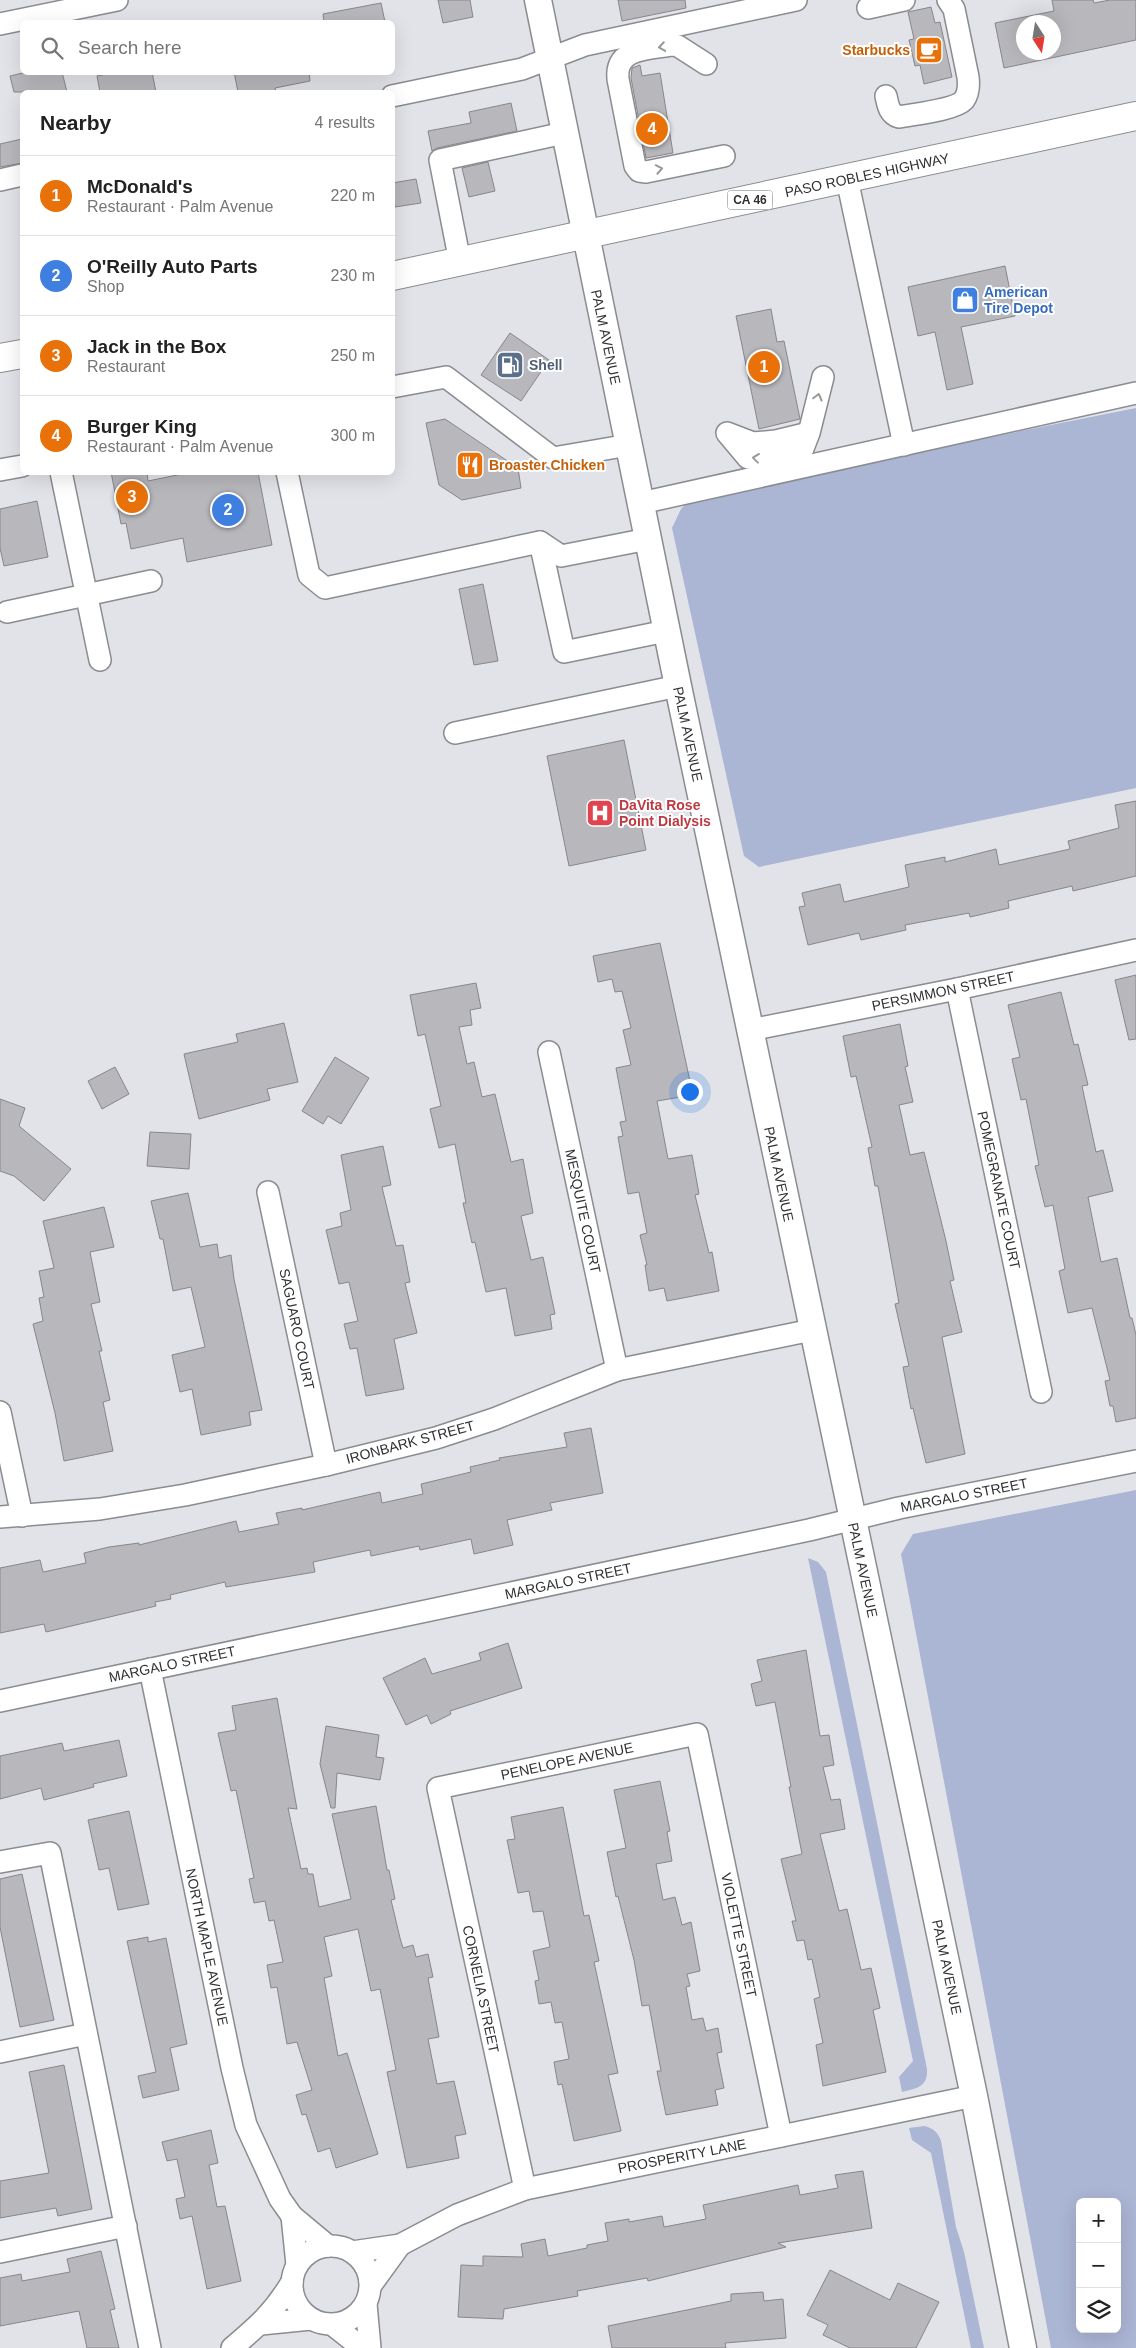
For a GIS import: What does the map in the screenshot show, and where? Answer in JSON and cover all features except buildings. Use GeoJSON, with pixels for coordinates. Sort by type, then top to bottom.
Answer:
{"type":"FeatureCollection","features":[{"type":"Feature","properties":{"kind":"highway","name":"PASO ROBLES HIGHWAY"},"geometry":{"type":"LineString","coordinates":[[395,275],[586,236],[1136,116]]}},
{"type":"Feature","properties":{"kind":"highway"},"geometry":{"type":"LineString","coordinates":[[0,358],[20,354]]}},
{"type":"Feature","properties":{"kind":"main road","name":"PALM AVENUE"},"geometry":{"type":"LineString","coordinates":[[538,0],[666,631],[974,2096],[1023,2348]]}},
{"type":"Feature","properties":{"kind":"street"},"geometry":{"type":"LineString","coordinates":[[0,24],[116,0]]}},
{"type":"Feature","properties":{"kind":"street"},"geometry":{"type":"LineString","coordinates":[[395,95],[522,69],[585,45],[796,0]]}},
{"type":"Feature","properties":{"kind":"street"},"geometry":{"type":"LineString","coordinates":[[868,8],[904,0]]}},
{"type":"Feature","properties":{"kind":"street"},"geometry":{"type":"LineString","coordinates":[[886,96],[889,109],[895,116],[899,117],[954,106],[966,98],[969,88],[968,77],[954,9],[948,0]]}},
{"type":"Feature","properties":{"kind":"street"},"geometry":{"type":"LineString","coordinates":[[706,64],[678,46],[673,45],[627,54],[620,60],[617,70],[618,79],[633,156],[636,168],[641,172],[724,156]]}},
{"type":"Feature","properties":{"kind":"street"},"geometry":{"type":"LineString","coordinates":[[460,262],[440,160],[564,133]]}},
{"type":"Feature","properties":{"kind":"street"},"geometry":{"type":"LineString","coordinates":[[0,180],[20,175]]}},
{"type":"Feature","properties":{"kind":"street"},"geometry":{"type":"LineString","coordinates":[[847,179],[904,445]]}},
{"type":"Feature","properties":{"kind":"street"},"geometry":{"type":"LineString","coordinates":[[395,386],[446,377],[553,458],[629,445]]}},
{"type":"Feature","properties":{"kind":"street"},"geometry":{"type":"LineString","coordinates":[[809,433],[823,378]]}},
{"type":"Feature","properties":{"kind":"street"},"geometry":{"type":"LineString","coordinates":[[641,503],[1136,393]]}},
{"type":"Feature","properties":{"kind":"street"},"geometry":{"type":"LineString","coordinates":[[0,470],[20,466]]}},
{"type":"Feature","properties":{"kind":"street"},"geometry":{"type":"LineString","coordinates":[[62,475],[100,660]]}},
{"type":"Feature","properties":{"kind":"street"},"geometry":{"type":"LineString","coordinates":[[288,475],[308,575],[325,588],[540,542],[561,556],[648,539]]}},
{"type":"Feature","properties":{"kind":"street"},"geometry":{"type":"LineString","coordinates":[[540,542],[564,652],[666,631]]}},
{"type":"Feature","properties":{"kind":"street"},"geometry":{"type":"LineString","coordinates":[[7,612],[152,581]]}},
{"type":"Feature","properties":{"kind":"street"},"geometry":{"type":"LineString","coordinates":[[455,733],[678,686]]}},
{"type":"Feature","properties":{"kind":"street","name":"PERSIMMON STREET"},"geometry":{"type":"LineString","coordinates":[[750,1030],[957,989],[1136,950]]}},
{"type":"Feature","properties":{"kind":"street","name":"POMEGRANATE COURT"},"geometry":{"type":"LineString","coordinates":[[957,989],[1041,1392]]}},
{"type":"Feature","properties":{"kind":"street","name":"MESQUITE COURT"},"geometry":{"type":"LineString","coordinates":[[549,1052],[617,1370]]}},
{"type":"Feature","properties":{"kind":"street","name":"SAGUARO COURT"},"geometry":{"type":"LineString","coordinates":[[268,1192],[326,1465]]}},
{"type":"Feature","properties":{"kind":"street","name":"IRONBARK STREET"},"geometry":{"type":"LineString","coordinates":[[0,1518],[100,1509],[185,1495],[326,1465],[436,1438],[494,1419],[617,1370],[812,1330]]}},
{"type":"Feature","properties":{"kind":"street"},"geometry":{"type":"LineString","coordinates":[[0,1412],[22,1516]]}},
{"type":"Feature","properties":{"kind":"street","name":"MARGALO STREET"},"geometry":{"type":"LineString","coordinates":[[0,1700],[852,1520],[908,1506],[1136,1461]]}},
{"type":"Feature","properties":{"kind":"street","name":"NORTH MAPLE AVENUE"},"geometry":{"type":"LineString","coordinates":[[150,1669],[239,2099],[256,2149],[280,2199],[292,2216],[328,2246],[345,2248],[352,2252]]}},
{"type":"Feature","properties":{"kind":"street","name":"PENELOPE AVENUE"},"geometry":{"type":"LineString","coordinates":[[438,1788],[697,1734]]}},
{"type":"Feature","properties":{"kind":"street","name":"VIOLETTE STREET"},"geometry":{"type":"LineString","coordinates":[[697,1734],[781,2136]]}},
{"type":"Feature","properties":{"kind":"street","name":"CORNELIA STREET"},"geometry":{"type":"LineString","coordinates":[[438,1788],[524,2189]]}},
{"type":"Feature","properties":{"kind":"street"},"geometry":{"type":"LineString","coordinates":[[0,1862],[50,1852],[150,2348]]}},
{"type":"Feature","properties":{"kind":"street"},"geometry":{"type":"LineString","coordinates":[[0,2052],[86,2034]]}},
{"type":"Feature","properties":{"kind":"street","name":"PROSPERITY LANE"},"geometry":{"type":"LineString","coordinates":[[352,2252],[400,2245],[457,2215],[524,2189],[974,2096]]}},
{"type":"Feature","properties":{"kind":"street","name":"NORTH MAPLE AVENUE"},"geometry":{"type":"LineString","coordinates":[[292,2216],[295,2300],[302,2311],[311,2319]]}},
{"type":"Feature","properties":{"kind":"street"},"geometry":{"type":"LineString","coordinates":[[0,2252],[126,2226]]}},
{"type":"Feature","properties":{"kind":"street","name":"PROSPERITY LANE"},"geometry":{"type":"LineString","coordinates":[[369,2294],[400,2245]]}},
{"type":"Feature","properties":{"kind":"street"},"geometry":{"type":"LineString","coordinates":[[232,2348],[261,2324],[278,2304],[310,2252],[328,2246]]}},
{"type":"Feature","properties":{"kind":"street"},"geometry":{"type":"LineString","coordinates":[[352,2252],[359,2256],[368,2270],[370,2348]]}},
{"type":"Feature","properties":{"kind":"street"},"geometry":{"type":"LineString","coordinates":[[333,2325],[352,2319],[369,2294]]}},
{"type":"Feature","properties":{"kind":"street"},"geometry":{"type":"LineString","coordinates":[[261,2324],[311,2319],[333,2325],[362,2348]]}},
{"type":"Feature","properties":{"kind":"shaded area"},"geometry":{"type":"Polygon","coordinates":[[[1136,408],[1136,788],[759,867],[744,856],[672,528],[681,509],[692,497],[1136,408]]]}},
{"type":"Feature","properties":{"kind":"shaded area"},"geometry":{"type":"Polygon","coordinates":[[[1136,1490],[1136,2348],[1051,2348],[901,1554],[913,1534],[1136,1490]]]}},
{"type":"Feature","properties":{"kind":"shaded area"},"geometry":{"type":"Polygon","coordinates":[[[808,1558],[818,1562],[826,1572],[927,2069],[926,2080],[921,2086],[902,2092],[899,2077],[913,2061],[808,1558]]]}},
{"type":"Feature","properties":{"kind":"shaded area"},"geometry":{"type":"Polygon","coordinates":[[[924,2126],[935,2131],[941,2141],[956,2227],[964,2252],[984,2348],[971,2348],[931,2153],[912,2140],[909,2128],[924,2126]]]}},
{"type":"Feature","properties":{"kind":"place","name":"Starbucks"},"geometry":{"type":"Point","coordinates":[929,50]}},
{"type":"Feature","properties":{"kind":"place","name":"Burger King"},"geometry":{"type":"Point","coordinates":[652,129]}},
{"type":"Feature","properties":{"kind":"place","name":"American Tire Depot"},"geometry":{"type":"Point","coordinates":[965,300]}},
{"type":"Feature","properties":{"kind":"place","name":"Shell"},"geometry":{"type":"Point","coordinates":[510,365]}},
{"type":"Feature","properties":{"kind":"place","name":"McDonald's"},"geometry":{"type":"Point","coordinates":[764,367]}},
{"type":"Feature","properties":{"kind":"place","name":"Broaster Chicken"},"geometry":{"type":"Point","coordinates":[470,465]}},
{"type":"Feature","properties":{"kind":"place","name":"Jack in the Box"},"geometry":{"type":"Point","coordinates":[132,497]}},
{"type":"Feature","properties":{"kind":"place","name":"O'Reilly Auto Parts"},"geometry":{"type":"Point","coordinates":[228,510]}},
{"type":"Feature","properties":{"kind":"place","name":"DaVita Rose Point Dialysis"},"geometry":{"type":"Point","coordinates":[600,813]}}]}
